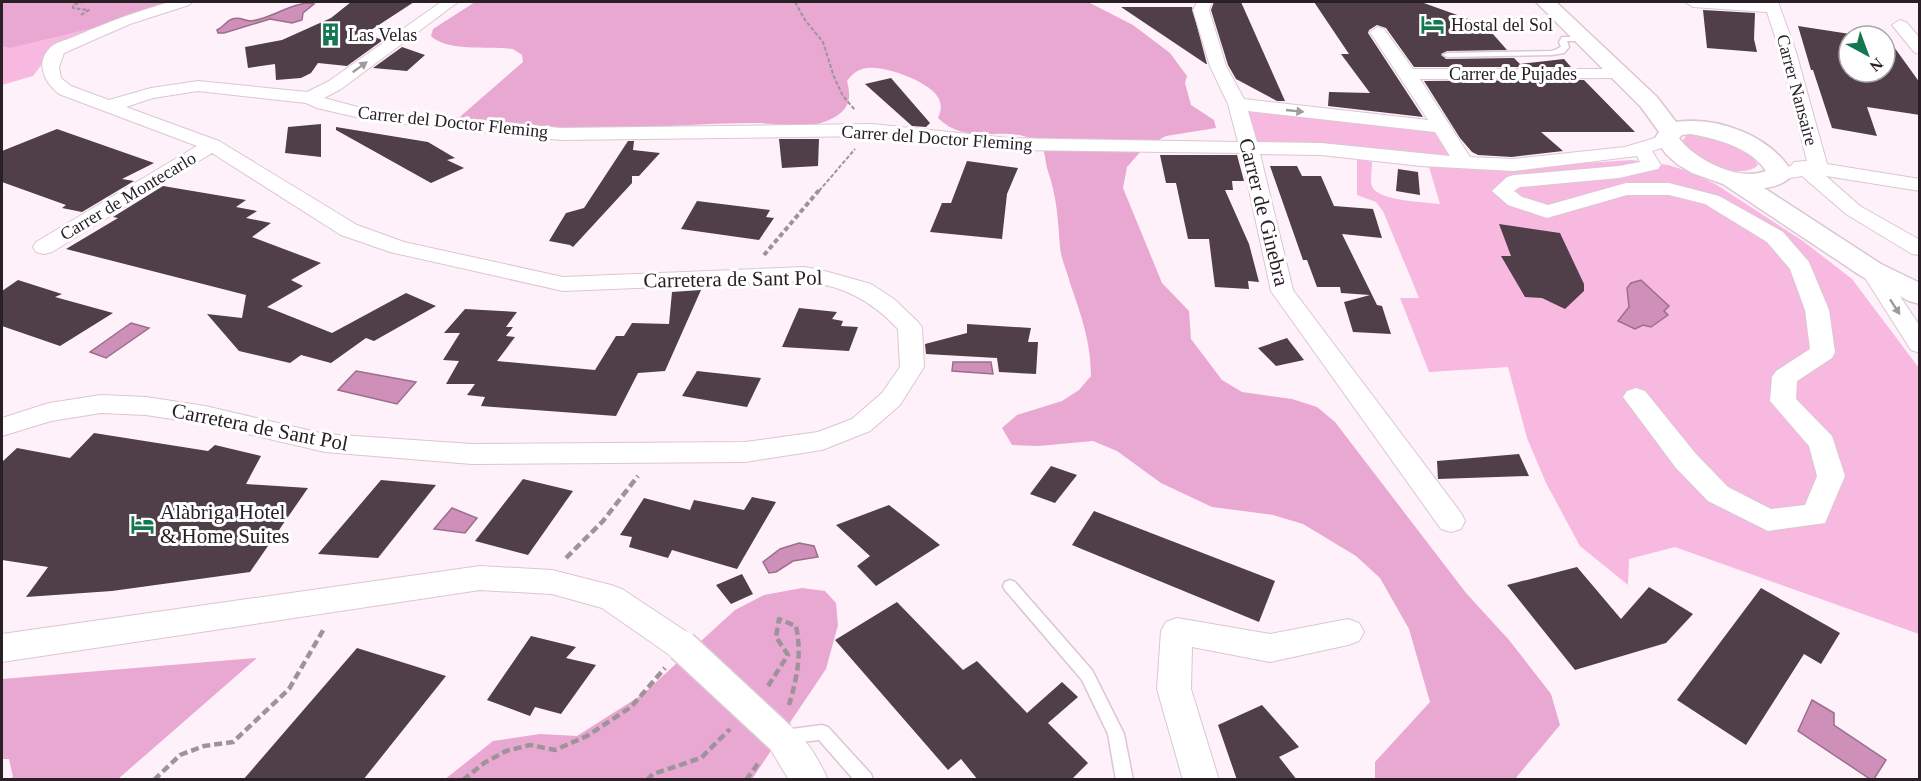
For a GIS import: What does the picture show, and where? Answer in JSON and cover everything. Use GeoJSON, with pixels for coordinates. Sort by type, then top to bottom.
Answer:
{"type":"FeatureCollection","features":[{"type":"Feature","properties":{"kind":"main road"},"geometry":{"type":"LineString","coordinates":[[1545,2],[1649,102],[1703,128],[1730,137],[1770,170]]}},
{"type":"Feature","properties":{"kind":"main road"},"geometry":{"type":"LineString","coordinates":[[1649,102],[1676,152],[1695,164],[1732,179],[1746,182],[1770,170]]}},
{"type":"Feature","properties":{"kind":"main road"},"geometry":{"type":"LineString","coordinates":[[1669,136],[1680,128],[1703,128]]}},
{"type":"Feature","properties":{"kind":"main road"},"geometry":{"type":"LineString","coordinates":[[1770,170],[1766,190],[1775,207]]}},
{"type":"Feature","properties":{"kind":"main road"},"geometry":{"type":"LineString","coordinates":[[1732,179],[1871,270],[1920,295]]}},
{"type":"Feature","properties":{"kind":"street","name":"Carretera de Sant Pol"},"geometry":{"type":"LineString","coordinates":[[2,427],[49,412],[101,404],[146,406],[205,415],[325,443],[472,454],[745,452],[822,441],[861,425],[891,399],[912,367],[910,327],[891,307],[860,286],[837,278],[804,274],[563,284],[398,248],[349,230],[212,146],[65,90],[54,82],[49,72],[51,60],[58,50],[124,21],[184,2]]}},
{"type":"Feature","properties":{"kind":"street"},"geometry":{"type":"LineString","coordinates":[[310,98],[335,85],[450,2]]}},
{"type":"Feature","properties":{"kind":"street","name":"Carrer de Ginebra"},"geometry":{"type":"LineString","coordinates":[[1204,2],[1201,10],[1218,66],[1237,104],[1249,147],[1282,291],[1451,521]]}},
{"type":"Feature","properties":{"kind":"street"},"geometry":{"type":"LineString","coordinates":[[1693,2],[1772,5]]}},
{"type":"Feature","properties":{"kind":"street","name":"Carrer Nansaire"},"geometry":{"type":"LineString","coordinates":[[1772,5],[1788,52],[1818,167],[1805,168]]}},
{"type":"Feature","properties":{"kind":"street"},"geometry":{"type":"LineString","coordinates":[[1900,25],[1920,50]]}},
{"type":"Feature","properties":{"kind":"street"},"geometry":{"type":"LineString","coordinates":[[1378,32],[1408,74],[1464,163]]}},
{"type":"Feature","properties":{"kind":"street","name":"Carrer de Pujades"},"geometry":{"type":"LineString","coordinates":[[1408,74],[1617,73]]}},
{"type":"Feature","properties":{"kind":"street","name":"Carrer del Doctor Fleming"},"geometry":{"type":"LineString","coordinates":[[109,106],[151,93],[198,86],[310,98],[323,104],[373,116],[561,134],[872,130],[1008,144],[1321,149],[1464,163],[1513,165],[1637,155],[1695,164]]}},
{"type":"Feature","properties":{"kind":"street"},"geometry":{"type":"LineString","coordinates":[[1237,104],[1442,127]]}},
{"type":"Feature","properties":{"kind":"street","name":"Carrer del Doctor Fleming"},"geometry":{"type":"LineString","coordinates":[[1637,155],[1669,136]]}},
{"type":"Feature","properties":{"kind":"street","name":"Carrer de Montecarlo"},"geometry":{"type":"LineString","coordinates":[[44,247],[212,146]]}},
{"type":"Feature","properties":{"kind":"street"},"geometry":{"type":"LineString","coordinates":[[1636,397],[1686,461],[1718,494],[1767,520],[1815,515],[1831,476],[1822,443],[1783,401],[1785,377],[1823,352],[1817,310],[1801,267],[1774,237],[1712,200],[1670,189],[1626,189],[1547,212],[1515,201],[1502,191],[1514,181],[1619,172],[1651,165],[1637,155]]}},
{"type":"Feature","properties":{"kind":"street"},"geometry":{"type":"LineString","coordinates":[[1770,170],[1805,168],[1920,185]]}},
{"type":"Feature","properties":{"kind":"street"},"geometry":{"type":"LineString","coordinates":[[1805,168],[1853,210],[1920,249]]}},
{"type":"Feature","properties":{"kind":"street"},"geometry":{"type":"LineString","coordinates":[[1871,270],[1920,345]]}},
{"type":"Feature","properties":{"kind":"street"},"geometry":{"type":"LineString","coordinates":[[2,648],[480,578],[552,582],[611,598],[810,780]]}},
{"type":"Feature","properties":{"kind":"street"},"geometry":{"type":"LineString","coordinates":[[1201,780],[1174,689],[1177,631],[1270,648],[1348,632]]}},
{"type":"Feature","properties":{"kind":"lane"},"geometry":{"type":"LineString","coordinates":[[1448,55],[1552,53],[1566,47],[1563,42],[1565,39],[1582,39]]}},
{"type":"Feature","properties":{"kind":"lane"},"geometry":{"type":"LineString","coordinates":[[1010,586],[1087,675],[1116,734],[1125,780]]}},
{"type":"Feature","properties":{"kind":"lane"},"geometry":{"type":"LineString","coordinates":[[773,745],[822,732],[865,780]]}},
{"type":"Feature","properties":{"kind":"path"},"geometry":{"type":"LineString","coordinates":[[745,277],[872,130],[843,96],[834,77],[823,42],[805,20],[795,2]]}},
{"type":"Feature","properties":{"kind":"path"},"geometry":{"type":"LineString","coordinates":[[552,582],[564,561],[603,521],[631,486],[653,453]]}},
{"type":"Feature","properties":{"kind":"path"},"geometry":{"type":"LineString","coordinates":[[154,780],[180,755],[204,746],[233,742],[290,690],[330,618]]}},
{"type":"Feature","properties":{"kind":"path"},"geometry":{"type":"LineString","coordinates":[[746,780],[773,745],[800,670],[802,646],[796,626],[779,619],[776,637],[788,655],[763,692]]}},
{"type":"Feature","properties":{"kind":"path"},"geometry":{"type":"LineString","coordinates":[[463,780],[493,756],[519,746],[541,744],[555,750],[576,743],[611,721],[653,687],[675,655]]}},
{"type":"Feature","properties":{"kind":"path"},"geometry":{"type":"LineString","coordinates":[[647,780],[653,774],[701,758],[734,724]]}},
{"type":"Feature","properties":{"kind":"shaded area"},"geometry":{"type":"Polygon","coordinates":[[[2,2],[179,2],[121,19],[55,47],[33,76],[2,85],[2,2]]]}},
{"type":"Feature","properties":{"kind":"shaded area"},"geometry":{"type":"Polygon","coordinates":[[[2,2],[169,2],[105,25],[10,48],[2,46],[2,2]]]}},
{"type":"Feature","properties":{"kind":"shaded area"},"geometry":{"type":"Polygon","coordinates":[[[475,2],[1088,2],[1133,25],[1170,53],[1187,76],[1185,83],[1191,105],[1214,120],[1216,128],[1166,136],[1142,150],[1127,167],[1123,188],[1162,283],[1189,311],[1191,339],[1222,380],[1242,392],[1292,399],[1317,407],[1335,422],[1466,593],[1509,640],[1551,694],[1560,725],[1515,779],[1375,779],[1375,762],[1430,702],[1409,629],[1380,578],[1356,556],[1303,524],[1273,515],[1212,507],[1161,483],[1117,451],[1093,441],[1039,446],[1012,445],[1002,428],[1017,415],[1062,401],[1079,390],[1091,376],[1085,329],[1061,252],[1053,190],[1044,153],[1041,146],[1034,140],[1009,134],[973,133],[949,127],[938,118],[941,109],[935,93],[907,76],[875,68],[858,71],[847,81],[849,99],[841,113],[829,120],[811,125],[733,123],[592,128],[454,122],[523,62],[522,55],[513,49],[458,46],[438,41],[431,36],[433,29],[475,2]]]}},
{"type":"Feature","properties":{"kind":"shaded area"},"geometry":{"type":"Polygon","coordinates":[[[314,4],[303,13],[302,20],[292,23],[270,19],[224,33],[218,33],[217,30],[232,19],[258,20],[292,6],[314,4]]]}},
{"type":"Feature","properties":{"kind":"shaded area"},"geometry":{"type":"Polygon","coordinates":[[[1237,104],[1442,127],[1464,163],[1249,147],[1237,104]]]}},
{"type":"Feature","properties":{"kind":"shaded area"},"geometry":{"type":"Polygon","coordinates":[[[1695,134],[1731,143],[1747,152],[1758,165],[1750,170],[1740,171],[1729,170],[1705,161],[1695,155],[1683,140],[1686,136],[1695,134]]]}},
{"type":"Feature","properties":{"kind":"shaded area"},"geometry":{"type":"Polygon","coordinates":[[[1357,159],[1372,162],[1372,186],[1382,195],[1402,200],[1440,204],[1429,167],[1493,169],[1632,160],[1668,165],[1688,171],[1717,185],[1803,241],[1852,279],[1919,368],[1919,634],[1675,547],[1629,559],[1628,585],[1580,546],[1546,483],[1527,438],[1508,367],[1429,372],[1400,298],[1419,298],[1383,211],[1376,202],[1357,195],[1357,159]]]}},
{"type":"Feature","properties":{"kind":"shaded area"},"geometry":{"type":"Polygon","coordinates":[[[1641,280],[1669,306],[1664,311],[1668,315],[1651,327],[1643,325],[1635,329],[1618,321],[1629,307],[1627,288],[1631,283],[1641,280]]]}},
{"type":"Feature","properties":{"kind":"shaded area"},"geometry":{"type":"Polygon","coordinates":[[[131,323],[149,328],[106,358],[90,352],[131,323]]]}},
{"type":"Feature","properties":{"kind":"shaded area"},"geometry":{"type":"Polygon","coordinates":[[[953,362],[991,362],[993,374],[952,371],[953,362]]]}},
{"type":"Feature","properties":{"kind":"shaded area"},"geometry":{"type":"Polygon","coordinates":[[[356,371],[416,382],[397,404],[338,390],[356,371]]]}},
{"type":"Feature","properties":{"kind":"shaded area"},"geometry":{"type":"Polygon","coordinates":[[[452,508],[477,518],[465,533],[434,529],[452,508]]]}},
{"type":"Feature","properties":{"kind":"shaded area"},"geometry":{"type":"Polygon","coordinates":[[[799,543],[814,546],[818,557],[793,561],[776,572],[769,573],[763,562],[780,549],[799,543]]]}},
{"type":"Feature","properties":{"kind":"shaded area"},"geometry":{"type":"Polygon","coordinates":[[[802,588],[825,591],[836,603],[838,625],[826,669],[752,779],[444,780],[493,741],[540,734],[577,736],[643,694],[735,610],[764,595],[802,588]]]}},
{"type":"Feature","properties":{"kind":"shaded area"},"geometry":{"type":"Polygon","coordinates":[[[257,658],[118,779],[10,779],[13,777],[9,759],[2,759],[2,679],[257,658]]]}},
{"type":"Feature","properties":{"kind":"shaded area"},"geometry":{"type":"Polygon","coordinates":[[[1812,700],[1834,713],[1834,725],[1886,760],[1874,779],[1870,779],[1798,731],[1812,700]]]}},
{"type":"Feature","properties":{"kind":"building"},"geometry":{"type":"Polygon","coordinates":[[[351,2],[414,2],[365,34],[383,40],[347,66],[318,63],[311,73],[301,78],[276,80],[275,64],[248,68],[245,47],[282,40],[331,18],[351,2]]]}},
{"type":"Feature","properties":{"kind":"building"},"geometry":{"type":"Polygon","coordinates":[[[1214,2],[1241,2],[1285,101],[1277,101],[1236,79],[1228,65],[1211,10],[1214,2]]]}},
{"type":"Feature","properties":{"kind":"building"},"geometry":{"type":"Polygon","coordinates":[[[1314,2],[1421,2],[1485,25],[1507,50],[1447,51],[1441,54],[1446,59],[1514,58],[1520,64],[1564,59],[1571,67],[1414,67],[1386,28],[1377,25],[1368,33],[1423,117],[1328,106],[1329,92],[1370,93],[1341,54],[1349,54],[1314,2]]]}},
{"type":"Feature","properties":{"kind":"building"},"geometry":{"type":"Polygon","coordinates":[[[1121,7],[1192,7],[1207,64],[1206,64],[1121,7]]]}},
{"type":"Feature","properties":{"kind":"building"},"geometry":{"type":"Polygon","coordinates":[[[1703,10],[1755,13],[1754,39],[1757,52],[1707,48],[1703,10]]]}},
{"type":"Feature","properties":{"kind":"building"},"geometry":{"type":"Polygon","coordinates":[[[1798,26],[1837,32],[1837,84],[1897,84],[1897,51],[1920,83],[1920,115],[1867,107],[1877,136],[1832,128],[1813,70],[1811,70],[1798,26]]]}},
{"type":"Feature","properties":{"kind":"building"},"geometry":{"type":"Polygon","coordinates":[[[402,47],[425,55],[407,71],[373,68],[402,47]]]}},
{"type":"Feature","properties":{"kind":"building"},"geometry":{"type":"Polygon","coordinates":[[[891,78],[930,123],[926,127],[912,126],[865,84],[891,78]]]}},
{"type":"Feature","properties":{"kind":"building"},"geometry":{"type":"Polygon","coordinates":[[[1584,80],[1635,132],[1541,132],[1563,151],[1512,157],[1478,155],[1472,152],[1460,138],[1424,81],[1584,80]]]}},
{"type":"Feature","properties":{"kind":"building"},"geometry":{"type":"Polygon","coordinates":[[[321,124],[321,157],[285,153],[288,127],[321,124]]]}},
{"type":"Feature","properties":{"kind":"building"},"geometry":{"type":"Polygon","coordinates":[[[336,127],[428,142],[455,158],[447,160],[464,168],[431,183],[336,130],[336,127]]]}},
{"type":"Feature","properties":{"kind":"building"},"geometry":{"type":"Polygon","coordinates":[[[57,129],[154,163],[122,179],[134,181],[82,212],[62,208],[66,205],[2,182],[2,151],[57,129]]]}},
{"type":"Feature","properties":{"kind":"building"},"geometry":{"type":"Polygon","coordinates":[[[779,139],[819,139],[818,166],[782,168],[779,139]]]}},
{"type":"Feature","properties":{"kind":"building"},"geometry":{"type":"Polygon","coordinates":[[[628,141],[634,141],[633,150],[660,153],[639,176],[632,176],[632,183],[573,247],[549,241],[566,213],[584,208],[628,141]]]}},
{"type":"Feature","properties":{"kind":"building"},"geometry":{"type":"Polygon","coordinates":[[[1160,155],[1237,155],[1244,181],[1232,181],[1233,190],[1225,190],[1249,244],[1259,282],[1248,281],[1249,289],[1215,287],[1209,239],[1188,239],[1176,183],[1166,183],[1160,155]]]}},
{"type":"Feature","properties":{"kind":"building"},"geometry":{"type":"Polygon","coordinates":[[[967,161],[1018,168],[1007,194],[1002,239],[930,232],[942,203],[951,203],[967,161]]]}},
{"type":"Feature","properties":{"kind":"building"},"geometry":{"type":"Polygon","coordinates":[[[1270,166],[1297,166],[1302,176],[1321,176],[1334,206],[1373,209],[1382,238],[1342,234],[1377,305],[1382,306],[1391,334],[1353,332],[1344,302],[1370,295],[1341,293],[1340,287],[1317,287],[1307,260],[1303,260],[1270,166]]]}},
{"type":"Feature","properties":{"kind":"building"},"geometry":{"type":"Polygon","coordinates":[[[1398,169],[1418,172],[1420,195],[1396,191],[1398,169]]]}},
{"type":"Feature","properties":{"kind":"building"},"geometry":{"type":"Polygon","coordinates":[[[163,186],[246,200],[236,207],[257,211],[246,218],[271,223],[252,237],[321,263],[291,280],[303,286],[267,307],[332,333],[406,293],[436,306],[374,341],[366,338],[331,363],[301,355],[290,363],[239,351],[207,314],[242,318],[246,295],[66,249],[118,218],[113,217],[163,186]]]}},
{"type":"Feature","properties":{"kind":"building"},"geometry":{"type":"Polygon","coordinates":[[[697,201],[770,210],[766,217],[774,218],[759,240],[681,229],[697,201]]]}},
{"type":"Feature","properties":{"kind":"building"},"geometry":{"type":"Polygon","coordinates":[[[1499,224],[1560,233],[1584,284],[1584,291],[1565,309],[1542,298],[1525,297],[1501,256],[1511,256],[1499,224]]]}},
{"type":"Feature","properties":{"kind":"building"},"geometry":{"type":"Polygon","coordinates":[[[18,280],[62,294],[55,297],[113,313],[60,346],[2,326],[2,291],[18,280]]]}},
{"type":"Feature","properties":{"kind":"building"},"geometry":{"type":"Polygon","coordinates":[[[701,290],[665,371],[638,373],[616,416],[481,406],[485,397],[467,395],[475,384],[446,384],[459,361],[443,360],[460,333],[444,333],[465,309],[517,312],[506,327],[513,327],[506,336],[515,337],[497,361],[595,370],[616,336],[624,336],[632,323],[669,324],[672,292],[701,290]]]}},
{"type":"Feature","properties":{"kind":"building"},"geometry":{"type":"Polygon","coordinates":[[[799,308],[837,312],[832,319],[843,321],[841,326],[858,327],[849,351],[782,347],[799,308]]]}},
{"type":"Feature","properties":{"kind":"building"},"geometry":{"type":"Polygon","coordinates":[[[967,324],[1031,328],[1028,342],[1038,342],[1036,374],[999,372],[997,358],[926,354],[925,344],[967,333],[967,324]]]}},
{"type":"Feature","properties":{"kind":"building"},"geometry":{"type":"Polygon","coordinates":[[[1287,338],[1304,360],[1276,366],[1258,348],[1287,338]]]}},
{"type":"Feature","properties":{"kind":"building"},"geometry":{"type":"Polygon","coordinates":[[[697,371],[761,378],[747,407],[682,396],[697,371]]]}},
{"type":"Feature","properties":{"kind":"building","name":"Alàbriga Hotel & Home Suites"},"geometry":{"type":"Polygon","coordinates":[[[94,433],[208,451],[215,445],[261,456],[246,484],[308,488],[250,572],[112,591],[26,597],[48,567],[2,560],[2,462],[17,448],[70,458],[94,433]]]}},
{"type":"Feature","properties":{"kind":"building"},"geometry":{"type":"Polygon","coordinates":[[[1519,454],[1529,476],[1438,479],[1437,461],[1519,454]]]}},
{"type":"Feature","properties":{"kind":"building"},"geometry":{"type":"Polygon","coordinates":[[[1051,466],[1077,475],[1055,503],[1030,494],[1051,466]]]}},
{"type":"Feature","properties":{"kind":"building"},"geometry":{"type":"Polygon","coordinates":[[[523,479],[573,491],[528,555],[475,541],[523,479]]]}},
{"type":"Feature","properties":{"kind":"building"},"geometry":{"type":"Polygon","coordinates":[[[381,480],[436,485],[378,558],[318,554],[381,480]]]}},
{"type":"Feature","properties":{"kind":"building"},"geometry":{"type":"Polygon","coordinates":[[[752,497],[776,502],[737,569],[672,550],[668,558],[629,547],[632,537],[620,535],[644,498],[690,510],[694,500],[744,510],[752,497]]]}},
{"type":"Feature","properties":{"kind":"building"},"geometry":{"type":"Polygon","coordinates":[[[889,505],[940,545],[876,586],[857,566],[870,556],[836,525],[889,505]]]}},
{"type":"Feature","properties":{"kind":"building"},"geometry":{"type":"Polygon","coordinates":[[[1094,511],[1275,581],[1259,622],[1072,545],[1094,511]]]}},
{"type":"Feature","properties":{"kind":"building"},"geometry":{"type":"Polygon","coordinates":[[[1577,567],[1621,619],[1649,587],[1693,614],[1666,643],[1575,670],[1507,585],[1577,567]]]}},
{"type":"Feature","properties":{"kind":"building"},"geometry":{"type":"Polygon","coordinates":[[[742,574],[753,594],[731,604],[716,585],[742,574]]]}},
{"type":"Feature","properties":{"kind":"building"},"geometry":{"type":"Polygon","coordinates":[[[1761,588],[1840,633],[1821,664],[1804,654],[1746,745],[1677,700],[1761,588]]]}},
{"type":"Feature","properties":{"kind":"building"},"geometry":{"type":"Polygon","coordinates":[[[897,602],[963,670],[977,661],[1027,713],[1062,682],[1078,697],[1048,723],[1088,763],[1071,780],[978,780],[961,759],[948,770],[835,640],[897,602]]]}},
{"type":"Feature","properties":{"kind":"building"},"geometry":{"type":"Polygon","coordinates":[[[531,636],[576,647],[566,658],[596,665],[561,714],[535,707],[530,716],[487,700],[531,636]]]}},
{"type":"Feature","properties":{"kind":"building"},"geometry":{"type":"Polygon","coordinates":[[[357,648],[446,676],[363,780],[243,780],[357,648]]]}},
{"type":"Feature","properties":{"kind":"building"},"geometry":{"type":"Polygon","coordinates":[[[1262,705],[1299,747],[1279,757],[1297,780],[1237,780],[1218,725],[1262,705]]]}},
{"type":"Feature","properties":{"kind":"place","name":"Hostal del Sol"},"geometry":{"type":"Point","coordinates":[1433,25]}},
{"type":"Feature","properties":{"kind":"place","name":"Las Velas"},"geometry":{"type":"Point","coordinates":[330,35]}},
{"type":"Feature","properties":{"kind":"place","name":"Alàbriga Hotel & Home Suites"},"geometry":{"type":"Point","coordinates":[142,524]}}]}
